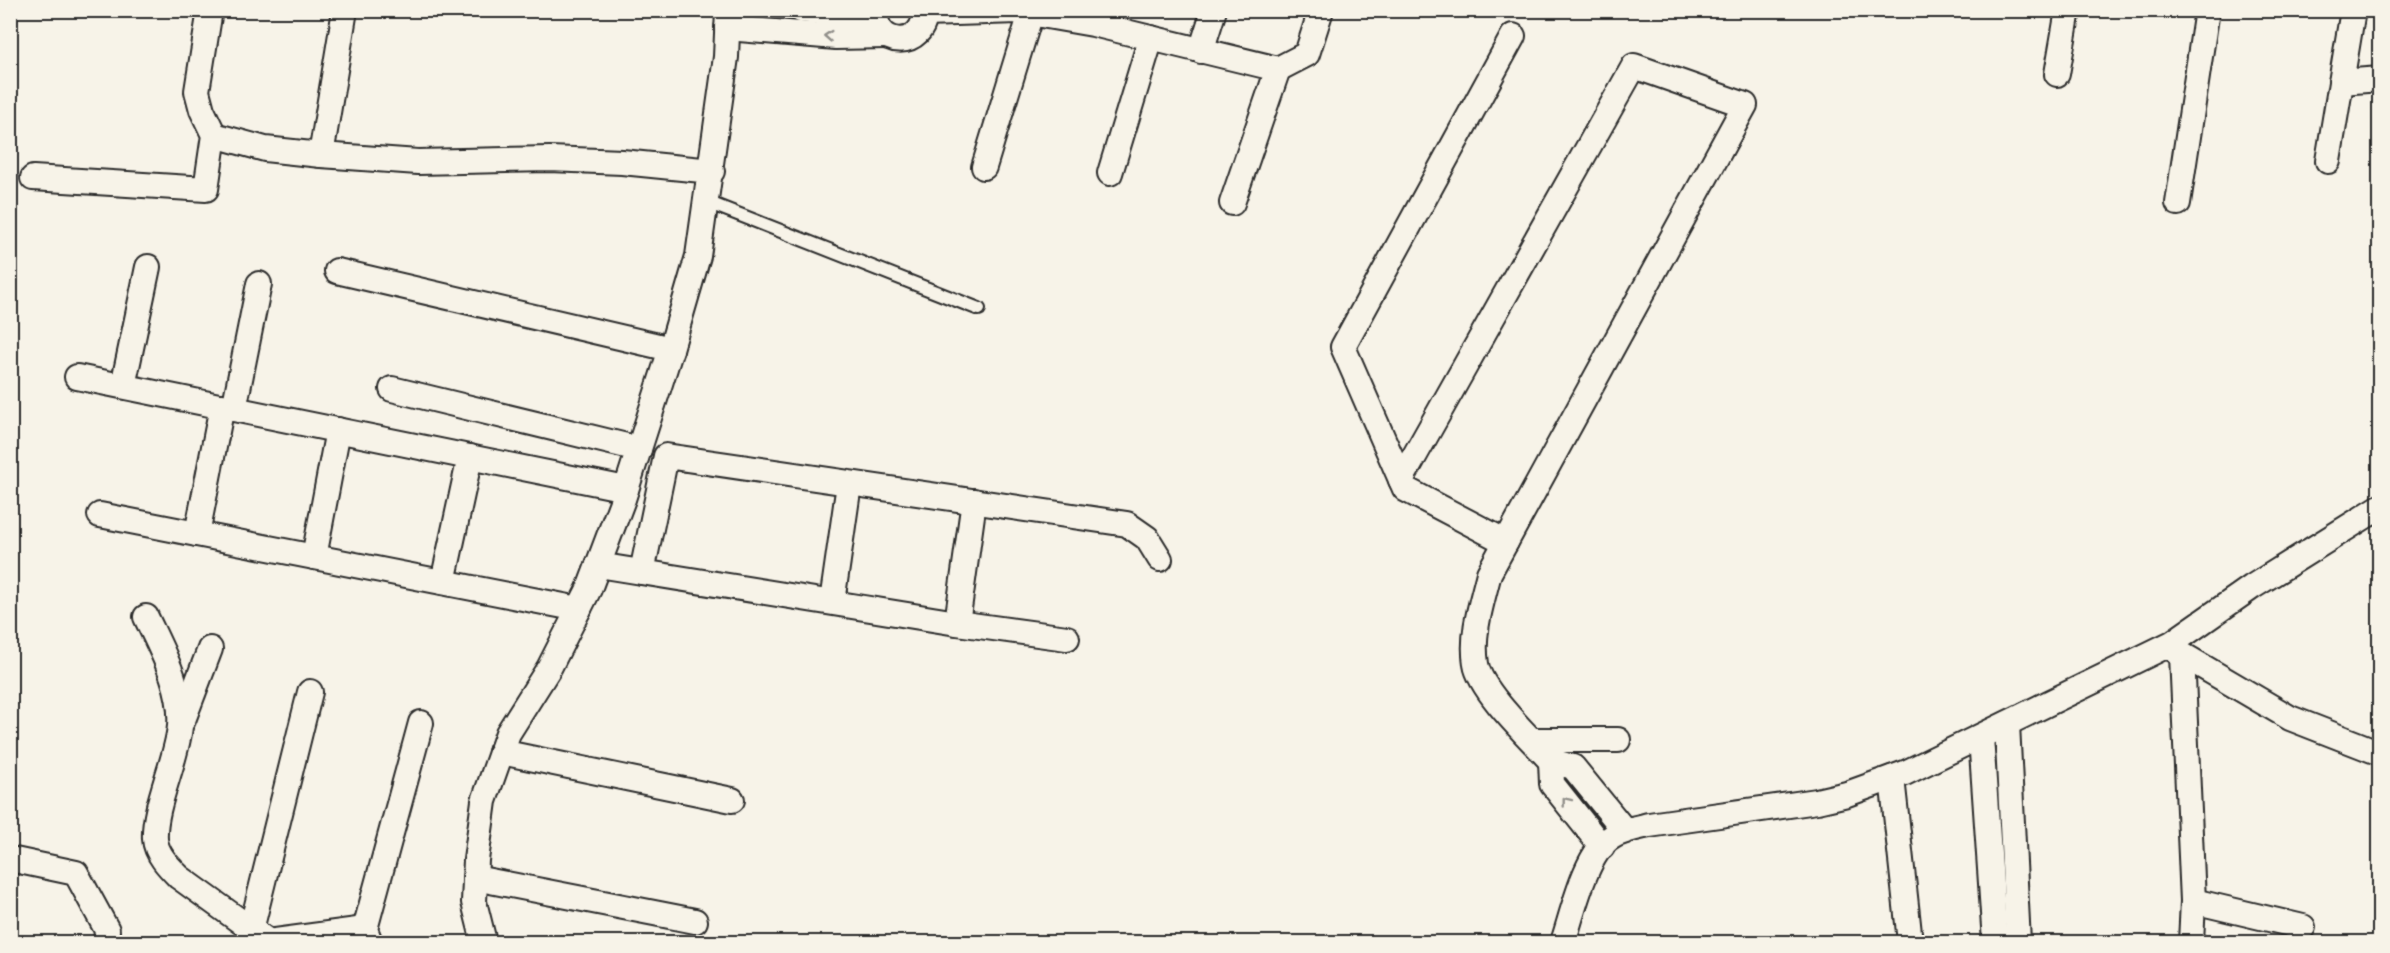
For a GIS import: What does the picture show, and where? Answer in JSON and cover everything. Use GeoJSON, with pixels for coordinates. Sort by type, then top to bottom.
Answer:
{"type":"FeatureCollection","features":[{"type":"Feature","properties":{"kind":"street"},"geometry":{"type":"LineString","coordinates":[[33,178],[206,189],[214,135],[202,111],[197,91],[210,10]]}},
{"type":"Feature","properties":{"kind":"street"},"geometry":{"type":"LineString","coordinates":[[321,155],[345,10]]}},
{"type":"Feature","properties":{"kind":"street"},"geometry":{"type":"LineString","coordinates":[[801,10],[854,16],[876,12],[876,22],[886,36]]}},
{"type":"Feature","properties":{"kind":"street"},"geometry":{"type":"LineString","coordinates":[[1201,51],[1214,10]]}},
{"type":"Feature","properties":{"kind":"street"},"geometry":{"type":"LineString","coordinates":[[484,942],[474,902],[484,801],[508,733],[549,668],[598,565],[626,489],[671,349],[698,256],[712,171],[726,57],[728,19],[836,37],[886,36],[903,40],[911,38],[922,26],[925,12],[1002,11],[1107,19],[1151,38],[1278,69],[1307,54],[1322,10]]}},
{"type":"Feature","properties":{"kind":"street"},"geometry":{"type":"LineString","coordinates":[[2057,74],[2068,10]]}},
{"type":"Feature","properties":{"kind":"street"},"geometry":{"type":"LineString","coordinates":[[2178,203],[2207,10]]}},
{"type":"Feature","properties":{"kind":"street"},"geometry":{"type":"LineString","coordinates":[[2328,161],[2354,10]]}},
{"type":"Feature","properties":{"kind":"street"},"geometry":{"type":"LineString","coordinates":[[984,167],[1031,13]]}},
{"type":"Feature","properties":{"kind":"street"},"geometry":{"type":"LineString","coordinates":[[1506,542],[1405,489],[1343,347],[1513,36]]}},
{"type":"Feature","properties":{"kind":"street"},"geometry":{"type":"LineString","coordinates":[[1110,173],[1151,38]]}},
{"type":"Feature","properties":{"kind":"street"},"geometry":{"type":"LineString","coordinates":[[1401,480],[1634,66],[1745,105],[1490,573],[1476,630],[1476,665],[1484,686],[1551,761],[1573,767],[1625,831]]}},
{"type":"Feature","properties":{"kind":"street"},"geometry":{"type":"LineString","coordinates":[[1232,203],[1278,69]]}},
{"type":"Feature","properties":{"kind":"street"},"geometry":{"type":"LineString","coordinates":[[2342,82],[2379,79]]}},
{"type":"Feature","properties":{"kind":"street"},"geometry":{"type":"LineString","coordinates":[[214,135],[265,148],[321,155],[417,162],[550,159],[712,171]]}},
{"type":"Feature","properties":{"kind":"street"},"geometry":{"type":"LineString","coordinates":[[123,386],[148,267]]}},
{"type":"Feature","properties":{"kind":"street"},"geometry":{"type":"LineString","coordinates":[[337,271],[671,349]]}},
{"type":"Feature","properties":{"kind":"street"},"geometry":{"type":"LineString","coordinates":[[197,534],[259,284]]}},
{"type":"Feature","properties":{"kind":"street"},"geometry":{"type":"LineString","coordinates":[[77,377],[626,489]]}},
{"type":"Feature","properties":{"kind":"street"},"geometry":{"type":"LineString","coordinates":[[392,389],[639,449]]}},
{"type":"Feature","properties":{"kind":"street"},"geometry":{"type":"LineString","coordinates":[[314,557],[338,430]]}},
{"type":"Feature","properties":{"kind":"street"},"geometry":{"type":"LineString","coordinates":[[642,572],[666,456],[1127,524],[1147,538],[1160,559]]}},
{"type":"Feature","properties":{"kind":"street"},"geometry":{"type":"LineString","coordinates":[[443,582],[471,457]]}},
{"type":"Feature","properties":{"kind":"street"},"geometry":{"type":"LineString","coordinates":[[832,602],[849,484]]}},
{"type":"Feature","properties":{"kind":"street"},"geometry":{"type":"LineString","coordinates":[[957,623],[974,501]]}},
{"type":"Feature","properties":{"kind":"street"},"geometry":{"type":"LineString","coordinates":[[1563,942],[1589,863],[1610,838],[1625,831],[1649,825],[1817,801],[1847,794],[1892,778],[2174,650],[2252,587],[2379,507]]}},
{"type":"Feature","properties":{"kind":"street"},"geometry":{"type":"LineString","coordinates":[[100,515],[579,609]]}},
{"type":"Feature","properties":{"kind":"street"},"geometry":{"type":"LineString","coordinates":[[598,565],[957,623],[1067,638]]}},
{"type":"Feature","properties":{"kind":"street"},"geometry":{"type":"LineString","coordinates":[[146,617],[178,695],[180,726],[158,815],[155,839],[158,848],[169,867],[179,877],[262,938],[367,936],[421,723]]}},
{"type":"Feature","properties":{"kind":"street"},"geometry":{"type":"LineString","coordinates":[[177,737],[210,649]]}},
{"type":"Feature","properties":{"kind":"street"},"geometry":{"type":"LineString","coordinates":[[2174,650],[2290,718],[2379,753]]}},
{"type":"Feature","properties":{"kind":"street"},"geometry":{"type":"LineString","coordinates":[[2174,650],[2193,901],[2191,942]]}},
{"type":"Feature","properties":{"kind":"street"},"geometry":{"type":"LineString","coordinates":[[262,938],[310,693]]}},
{"type":"Feature","properties":{"kind":"street"},"geometry":{"type":"LineString","coordinates":[[2007,724],[2019,942]]}},
{"type":"Feature","properties":{"kind":"street"},"geometry":{"type":"LineString","coordinates":[[1982,737],[1995,942]]}},
{"type":"Feature","properties":{"kind":"street"},"geometry":{"type":"LineString","coordinates":[[1532,740],[1618,740]]}},
{"type":"Feature","properties":{"kind":"street"},"geometry":{"type":"LineString","coordinates":[[501,752],[732,800]]}},
{"type":"Feature","properties":{"kind":"street"},"geometry":{"type":"LineString","coordinates":[[1551,761],[1552,784],[1602,847]]}},
{"type":"Feature","properties":{"kind":"street"},"geometry":{"type":"LineString","coordinates":[[1892,778],[1910,942]]}},
{"type":"Feature","properties":{"kind":"street"},"geometry":{"type":"LineString","coordinates":[[10,859],[76,873],[107,930],[106,942]]}},
{"type":"Feature","properties":{"kind":"street"},"geometry":{"type":"LineString","coordinates":[[475,878],[696,921]]}},
{"type":"Feature","properties":{"kind":"street"},"geometry":{"type":"LineString","coordinates":[[2193,901],[2303,927]]}},
{"type":"Feature","properties":{"kind":"lane"},"geometry":{"type":"LineString","coordinates":[[707,202],[979,309]]}}]}
